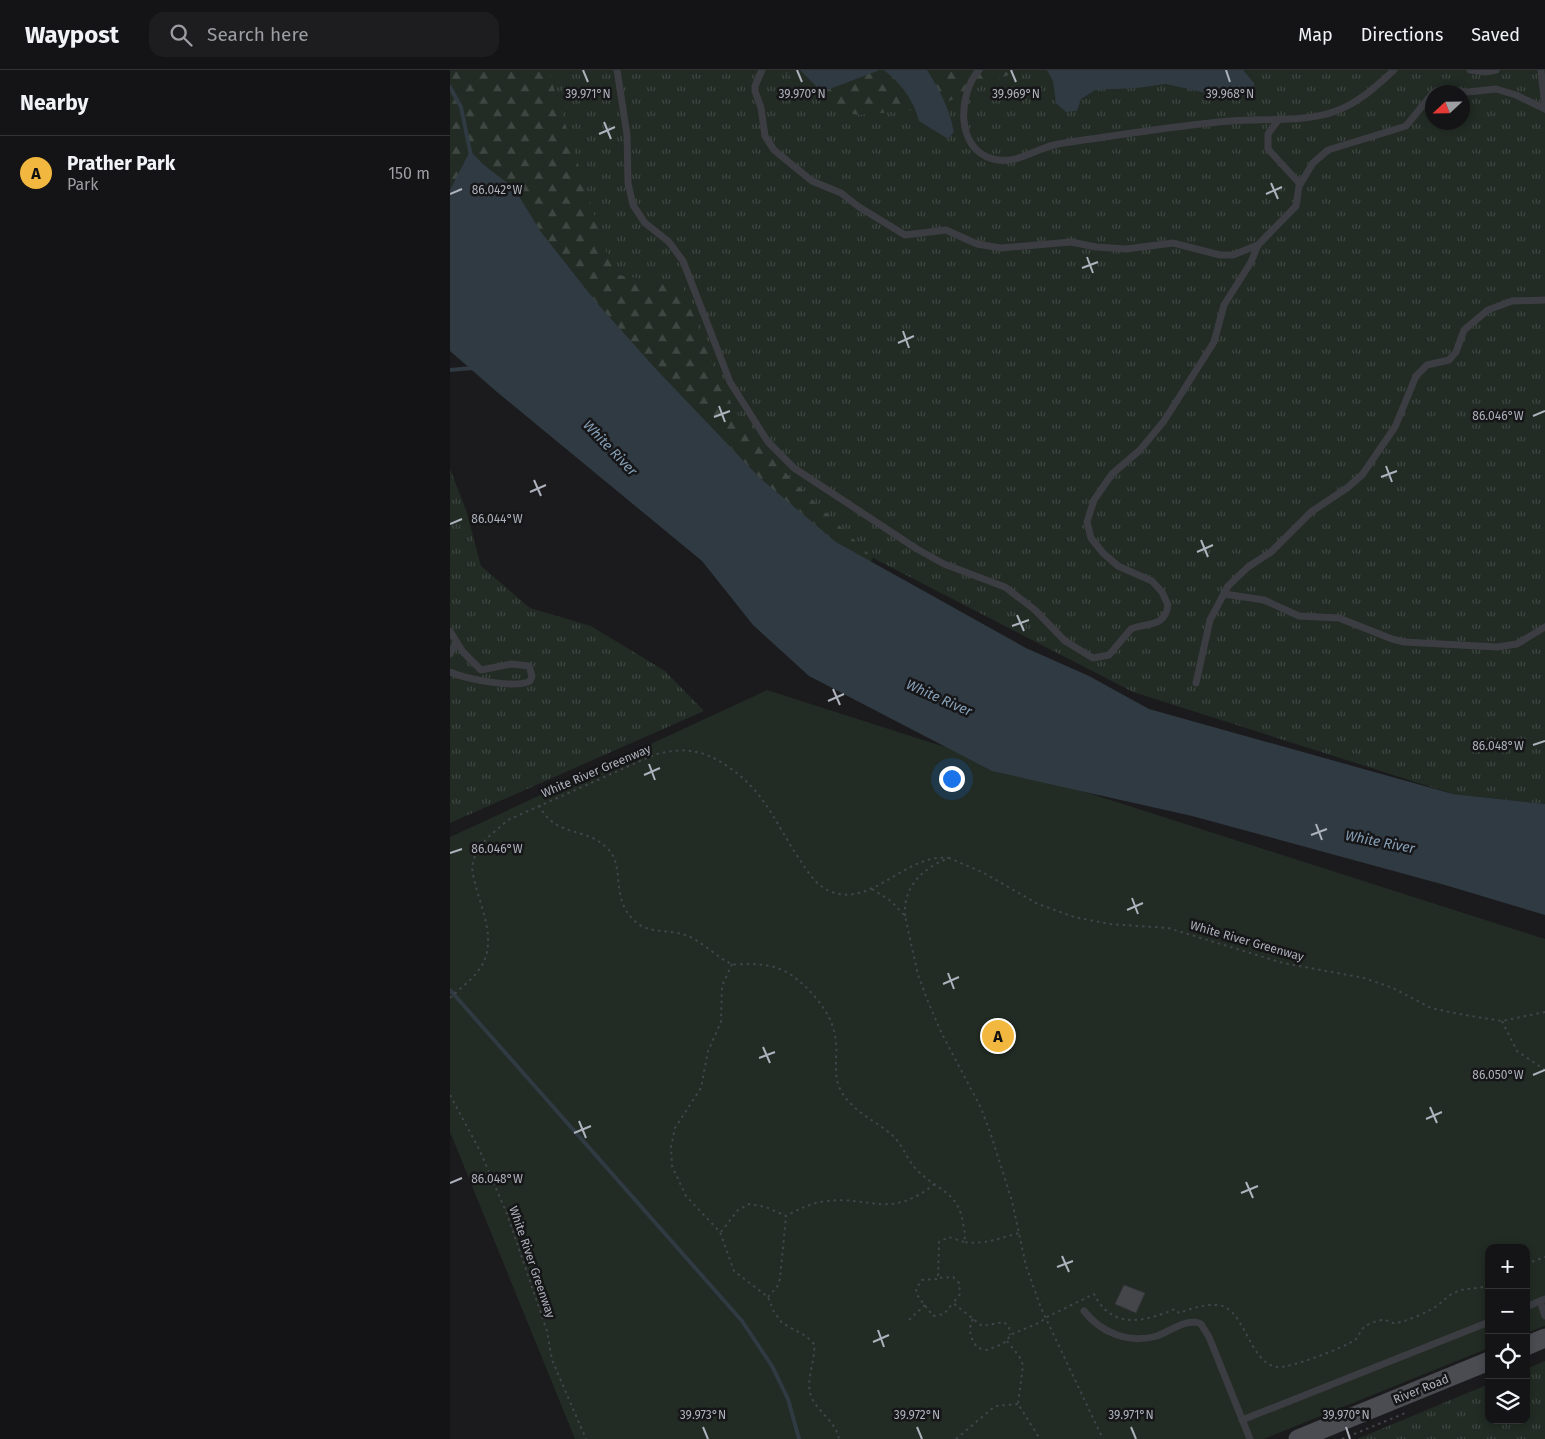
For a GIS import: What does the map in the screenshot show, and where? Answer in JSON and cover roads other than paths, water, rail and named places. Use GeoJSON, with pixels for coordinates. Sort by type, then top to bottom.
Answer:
{"type":"FeatureCollection","features":[{"type":"Feature","properties":{"kind":"street"},"geometry":{"type":"LineString","coordinates":[[1530,1344],[1545,1338]]}},
{"type":"Feature","properties":{"kind":"street","name":"River Road"},"geometry":{"type":"LineString","coordinates":[[1298,1439],[1485,1363]]}},
{"type":"Feature","properties":{"kind":"lane"},"geometry":{"type":"LineString","coordinates":[[618,70],[627,135],[628,183],[633,205],[645,223],[669,242],[680,256],[712,331],[730,382],[773,448],[794,468],[917,549],[944,564],[1005,587],[1035,610],[1065,641],[1093,658],[1109,655],[1131,629],[1152,626],[1161,620],[1168,605],[1162,592],[1152,581],[1118,566],[1097,546],[1088,532],[1089,511],[1094,500],[1112,474],[1140,450],[1164,420],[1214,342],[1224,305],[1251,262],[1258,245],[1296,206],[1300,184],[1307,171],[1320,155],[1360,139],[1406,126],[1425,103]]}},
{"type":"Feature","properties":{"kind":"lane"},"geometry":{"type":"LineString","coordinates":[[762,70],[754,86],[761,108],[765,136],[774,150],[812,181],[841,193],[859,208],[904,235],[946,230],[977,244],[1001,248],[1070,242],[1096,247],[1126,249],[1173,243],[1220,256],[1232,255],[1258,245]]}},
{"type":"Feature","properties":{"kind":"lane"},"geometry":{"type":"LineString","coordinates":[[979,70],[966,100],[964,128],[976,149],[992,159],[1008,160],[1064,143],[1203,123],[1279,119],[1334,112],[1367,93],[1394,70]]}},
{"type":"Feature","properties":{"kind":"lane"},"geometry":{"type":"LineString","coordinates":[[1470,70],[1486,72],[1496,70]]}},
{"type":"Feature","properties":{"kind":"lane"},"geometry":{"type":"LineString","coordinates":[[1540,70],[1545,109]]}},
{"type":"Feature","properties":{"kind":"lane"},"geometry":{"type":"LineString","coordinates":[[1470,92],[1496,90],[1516,95],[1545,109]]}},
{"type":"Feature","properties":{"kind":"lane"},"geometry":{"type":"LineString","coordinates":[[1279,119],[1268,134],[1268,149],[1300,184]]}},
{"type":"Feature","properties":{"kind":"lane"},"geometry":{"type":"LineString","coordinates":[[1196,683],[1210,620],[1232,580],[1271,552],[1311,512],[1347,488],[1362,475],[1395,427],[1416,376],[1427,365],[1449,360],[1456,352],[1464,330],[1488,310],[1504,303],[1519,300],[1545,300]]}},
{"type":"Feature","properties":{"kind":"lane"},"geometry":{"type":"LineString","coordinates":[[1224,594],[1264,600],[1299,616],[1339,618],[1392,640],[1404,642],[1497,647],[1518,644],[1545,627]]}},
{"type":"Feature","properties":{"kind":"lane"},"geometry":{"type":"LineString","coordinates":[[450,631],[456,642],[481,670],[519,664],[529,666],[532,676],[530,681],[518,685],[460,676],[450,672]]}},
{"type":"Feature","properties":{"kind":"lane"},"geometry":{"type":"LineString","coordinates":[[450,654],[456,642]]}},
{"type":"Feature","properties":{"kind":"lane"},"geometry":{"type":"LineString","coordinates":[[1530,1305],[1542,1300],[1545,1316]]}},
{"type":"Feature","properties":{"kind":"lane"},"geometry":{"type":"LineString","coordinates":[[1084,1311],[1103,1329],[1129,1337],[1156,1336],[1193,1321],[1201,1324],[1206,1330],[1250,1439]]}},
{"type":"Feature","properties":{"kind":"lane"},"geometry":{"type":"LineString","coordinates":[[1242,1420],[1485,1324]]}},
{"type":"Feature","properties":{"kind":"water"},"geometry":{"type":"Polygon","coordinates":[[[800,70],[880,70],[822,92],[800,70]]]}},
{"type":"Feature","properties":{"kind":"water"},"geometry":{"type":"Polygon","coordinates":[[[884,70],[927,70],[940,92],[950,115],[954,132],[948,139],[919,121],[914,106],[906,93],[884,70]]]}},
{"type":"Feature","properties":{"kind":"water"},"geometry":{"type":"Polygon","coordinates":[[[1047,70],[1243,70],[1254,83],[1255,90],[1243,96],[1215,95],[1166,84],[1137,88],[1095,90],[1081,99],[1077,111],[1066,112],[1056,103],[1053,81],[1047,70]]]}},
{"type":"Feature","properties":{"kind":"water","name":"White River"},"geometry":{"type":"Polygon","coordinates":[[[470,151],[484,165],[514,188],[541,232],[597,303],[655,368],[760,478],[836,542],[1026,648],[1089,676],[1149,709],[1453,794],[1545,804],[1545,915],[1445,885],[1192,816],[992,771],[809,676],[753,625],[702,561],[450,351],[450,190],[470,151]]]}},
{"type":"Feature","properties":{"kind":"waterway"},"geometry":{"type":"LineString","coordinates":[[450,87],[461,107],[471,156]]}},
{"type":"Feature","properties":{"kind":"waterway"},"geometry":{"type":"LineString","coordinates":[[450,370],[473,368]]}},
{"type":"Feature","properties":{"kind":"waterway"},"geometry":{"type":"LineString","coordinates":[[450,990],[742,1321],[772,1366],[788,1399],[799,1439]]}},
{"type":"Feature","properties":{"kind":"place","name":"Prather Park"},"geometry":{"type":"Point","coordinates":[998,1036]}}]}
